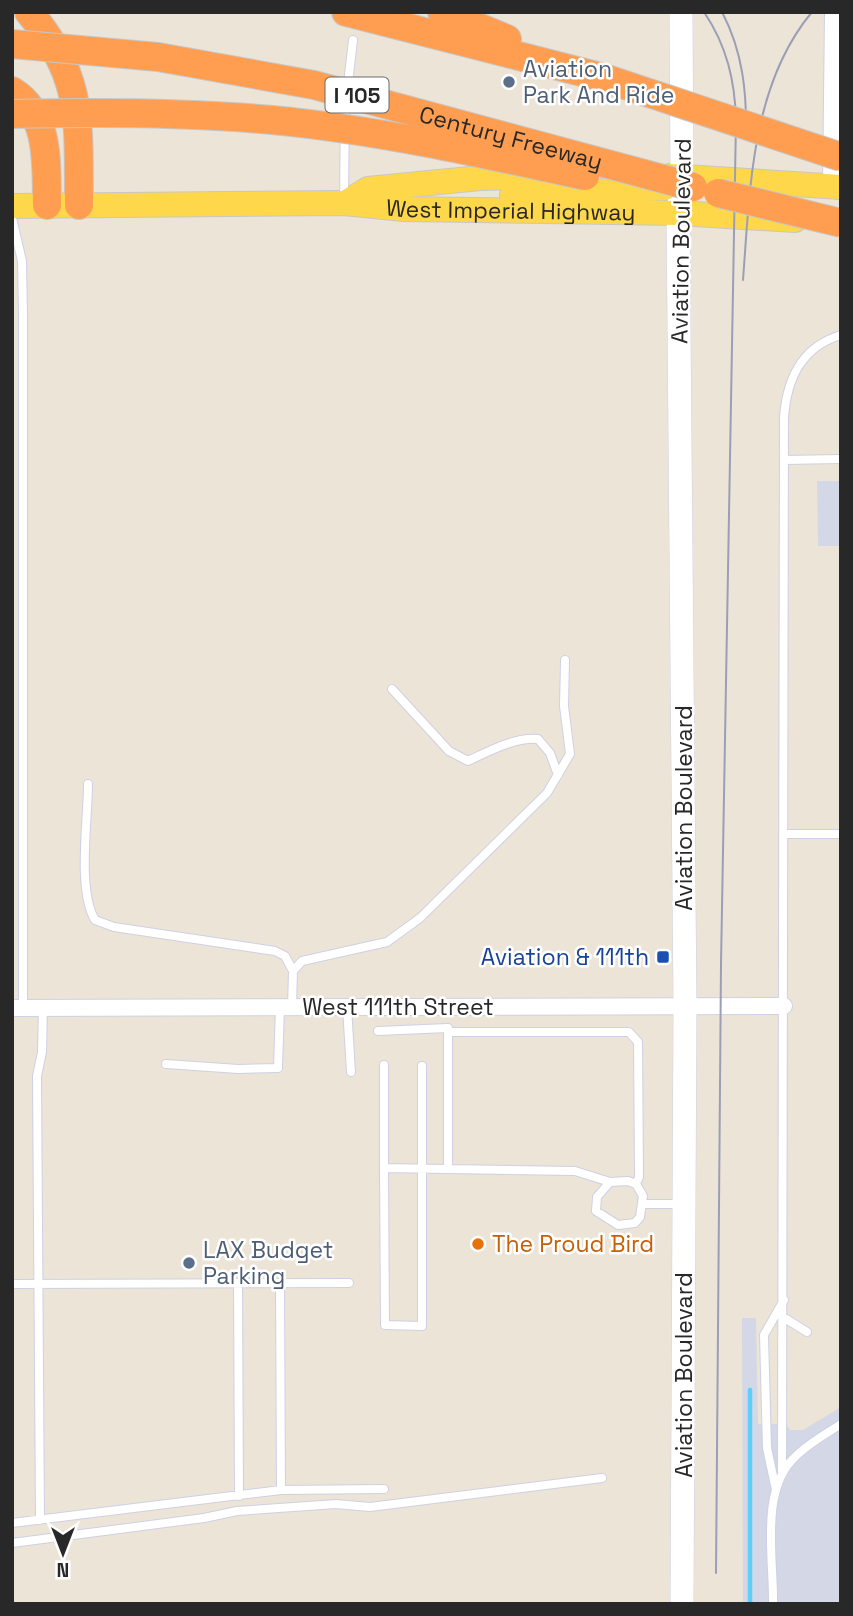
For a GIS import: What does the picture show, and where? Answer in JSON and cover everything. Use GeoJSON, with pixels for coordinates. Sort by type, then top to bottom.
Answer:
{"type":"FeatureCollection","features":[{"type":"Feature","properties":{"kind":"highway"},"geometry":{"type":"LineString","coordinates":[[29,12],[53,40],[68,73],[78,137],[79,205]]}},
{"type":"Feature","properties":{"kind":"highway"},"geometry":{"type":"LineString","coordinates":[[346,12],[601,77]]}},
{"type":"Feature","properties":{"kind":"highway"},"geometry":{"type":"LineString","coordinates":[[442,12],[601,77],[841,157]]}},
{"type":"Feature","properties":{"kind":"highway","name":"Century Freeway"},"geometry":{"type":"LineString","coordinates":[[12,44],[158,57],[314,85],[841,223]]}},
{"type":"Feature","properties":{"kind":"highway"},"geometry":{"type":"LineString","coordinates":[[12,91],[29,104],[41,127],[47,205]]}},
{"type":"Feature","properties":{"kind":"highway"},"geometry":{"type":"LineString","coordinates":[[12,114],[109,112],[271,120],[433,144],[628,185],[688,182]]}},
{"type":"Feature","properties":{"kind":"main road","name":"Aviation Boulevard"},"geometry":{"type":"LineString","coordinates":[[681,12],[688,182],[678,213],[685,1006],[682,1604]]}},
{"type":"Feature","properties":{"kind":"main road","name":"West Imperial Highway"},"geometry":{"type":"LineString","coordinates":[[344,203],[368,190],[505,177],[836,187]]}},
{"type":"Feature","properties":{"kind":"main road"},"geometry":{"type":"LineString","coordinates":[[404,209],[430,199],[666,188],[688,182]]}},
{"type":"Feature","properties":{"kind":"main road","name":"West Imperial Highway"},"geometry":{"type":"LineString","coordinates":[[12,206],[344,203],[404,209],[678,213],[841,223]]}},
{"type":"Feature","properties":{"kind":"street"},"geometry":{"type":"LineString","coordinates":[[832,12],[836,187]]}},
{"type":"Feature","properties":{"kind":"street","name":"West 111th Street"},"geometry":{"type":"LineString","coordinates":[[18,1008],[784,1006]]}},
{"type":"Feature","properties":{"kind":"lane"},"geometry":{"type":"LineString","coordinates":[[344,203],[345,110],[354,40]]}},
{"type":"Feature","properties":{"kind":"lane"},"geometry":{"type":"LineString","coordinates":[[12,218],[23,261],[18,1008]]}},
{"type":"Feature","properties":{"kind":"lane"},"geometry":{"type":"LineString","coordinates":[[773,1604],[773,1514],[782,1472],[784,1300],[784,417],[788,384],[803,357],[818,345],[841,335]]}},
{"type":"Feature","properties":{"kind":"lane"},"geometry":{"type":"LineString","coordinates":[[784,460],[841,459]]}},
{"type":"Feature","properties":{"kind":"lane"},"geometry":{"type":"LineString","coordinates":[[292,971],[302,961],[387,942],[420,918],[547,793],[570,754],[564,706],[565,660]]}},
{"type":"Feature","properties":{"kind":"lane"},"geometry":{"type":"LineString","coordinates":[[392,689],[449,751],[468,761],[528,738],[538,739],[550,753],[558,775]]}},
{"type":"Feature","properties":{"kind":"lane"},"geometry":{"type":"LineString","coordinates":[[89,784],[86,878],[88,902],[95,920],[114,927],[275,951],[285,956],[292,971],[278,1068],[238,1069],[166,1064]]}},
{"type":"Feature","properties":{"kind":"lane"},"geometry":{"type":"LineString","coordinates":[[784,834],[841,834]]}},
{"type":"Feature","properties":{"kind":"lane"},"geometry":{"type":"LineString","coordinates":[[40,1520],[37,1076],[42,1052],[43,1007]]}},
{"type":"Feature","properties":{"kind":"lane"},"geometry":{"type":"LineString","coordinates":[[347,1007],[351,1072]]}},
{"type":"Feature","properties":{"kind":"lane"},"geometry":{"type":"LineString","coordinates":[[448,1169],[449,1007]]}},
{"type":"Feature","properties":{"kind":"lane"},"geometry":{"type":"LineString","coordinates":[[379,1031],[629,1032],[635,1036],[638,1055],[639,1177],[636,1184]]}},
{"type":"Feature","properties":{"kind":"lane"},"geometry":{"type":"LineString","coordinates":[[384,1065],[384,1325],[422,1326],[422,1066]]}},
{"type":"Feature","properties":{"kind":"lane"},"geometry":{"type":"LineString","coordinates":[[384,1168],[564,1170],[610,1182],[628,1181],[636,1184],[644,1204],[640,1217],[626,1226],[599,1216],[595,1205],[597,1197],[610,1182]]}},
{"type":"Feature","properties":{"kind":"lane"},"geometry":{"type":"LineString","coordinates":[[644,1204],[685,1204]]}},
{"type":"Feature","properties":{"kind":"lane"},"geometry":{"type":"LineString","coordinates":[[238,1283],[239,1496]]}},
{"type":"Feature","properties":{"kind":"lane"},"geometry":{"type":"LineString","coordinates":[[280,1283],[281,1490]]}},
{"type":"Feature","properties":{"kind":"lane"},"geometry":{"type":"LineString","coordinates":[[12,1284],[348,1283]]}},
{"type":"Feature","properties":{"kind":"lane"},"geometry":{"type":"LineString","coordinates":[[776,1490],[767,1448],[764,1335],[784,1300]]}},
{"type":"Feature","properties":{"kind":"lane"},"geometry":{"type":"LineString","coordinates":[[783,1317],[807,1332]]}},
{"type":"Feature","properties":{"kind":"lane"},"geometry":{"type":"LineString","coordinates":[[782,1472],[795,1456],[841,1424]]}},
{"type":"Feature","properties":{"kind":"lane"},"geometry":{"type":"LineString","coordinates":[[12,1543],[204,1518],[236,1511],[336,1504],[379,1506],[602,1478]]}},
{"type":"Feature","properties":{"kind":"lane"},"geometry":{"type":"LineString","coordinates":[[12,1523],[281,1490],[384,1489]]}},
{"type":"Feature","properties":{"kind":"shaded area"},"geometry":{"type":"Polygon","coordinates":[[[817,481],[841,481],[841,546],[818,546],[817,481]]]}},
{"type":"Feature","properties":{"kind":"shaded area"},"geometry":{"type":"Polygon","coordinates":[[[742,1318],[756,1318],[758,1424],[786,1424],[790,1430],[803,1430],[841,1407],[841,1604],[743,1604],[742,1318]]]}},
{"type":"Feature","properties":{"kind":"waterway"},"geometry":{"type":"LineString","coordinates":[[750,1390],[750,1604]]}},
{"type":"Feature","properties":{"kind":"tram line"},"geometry":{"type":"LineString","coordinates":[[704,12],[719,38],[728,64],[736,121],[721,964],[716,1573]]}},
{"type":"Feature","properties":{"kind":"tram line"},"geometry":{"type":"LineString","coordinates":[[722,12],[735,42],[742,73],[746,138]]}},
{"type":"Feature","properties":{"kind":"tram line"},"geometry":{"type":"LineString","coordinates":[[743,280],[752,174],[765,105],[776,72],[792,41],[812,12]]}},
{"type":"Feature","properties":{"kind":"place","name":"Aviation Park And Ride"},"geometry":{"type":"Point","coordinates":[509,82]}},
{"type":"Feature","properties":{"kind":"place","name":"Aviation & 111th"},"geometry":{"type":"Point","coordinates":[663,957]}},
{"type":"Feature","properties":{"kind":"place","name":"The Proud Bird"},"geometry":{"type":"Point","coordinates":[478,1244]}},
{"type":"Feature","properties":{"kind":"place","name":"LAX Budget Parking"},"geometry":{"type":"Point","coordinates":[189,1263]}}]}
